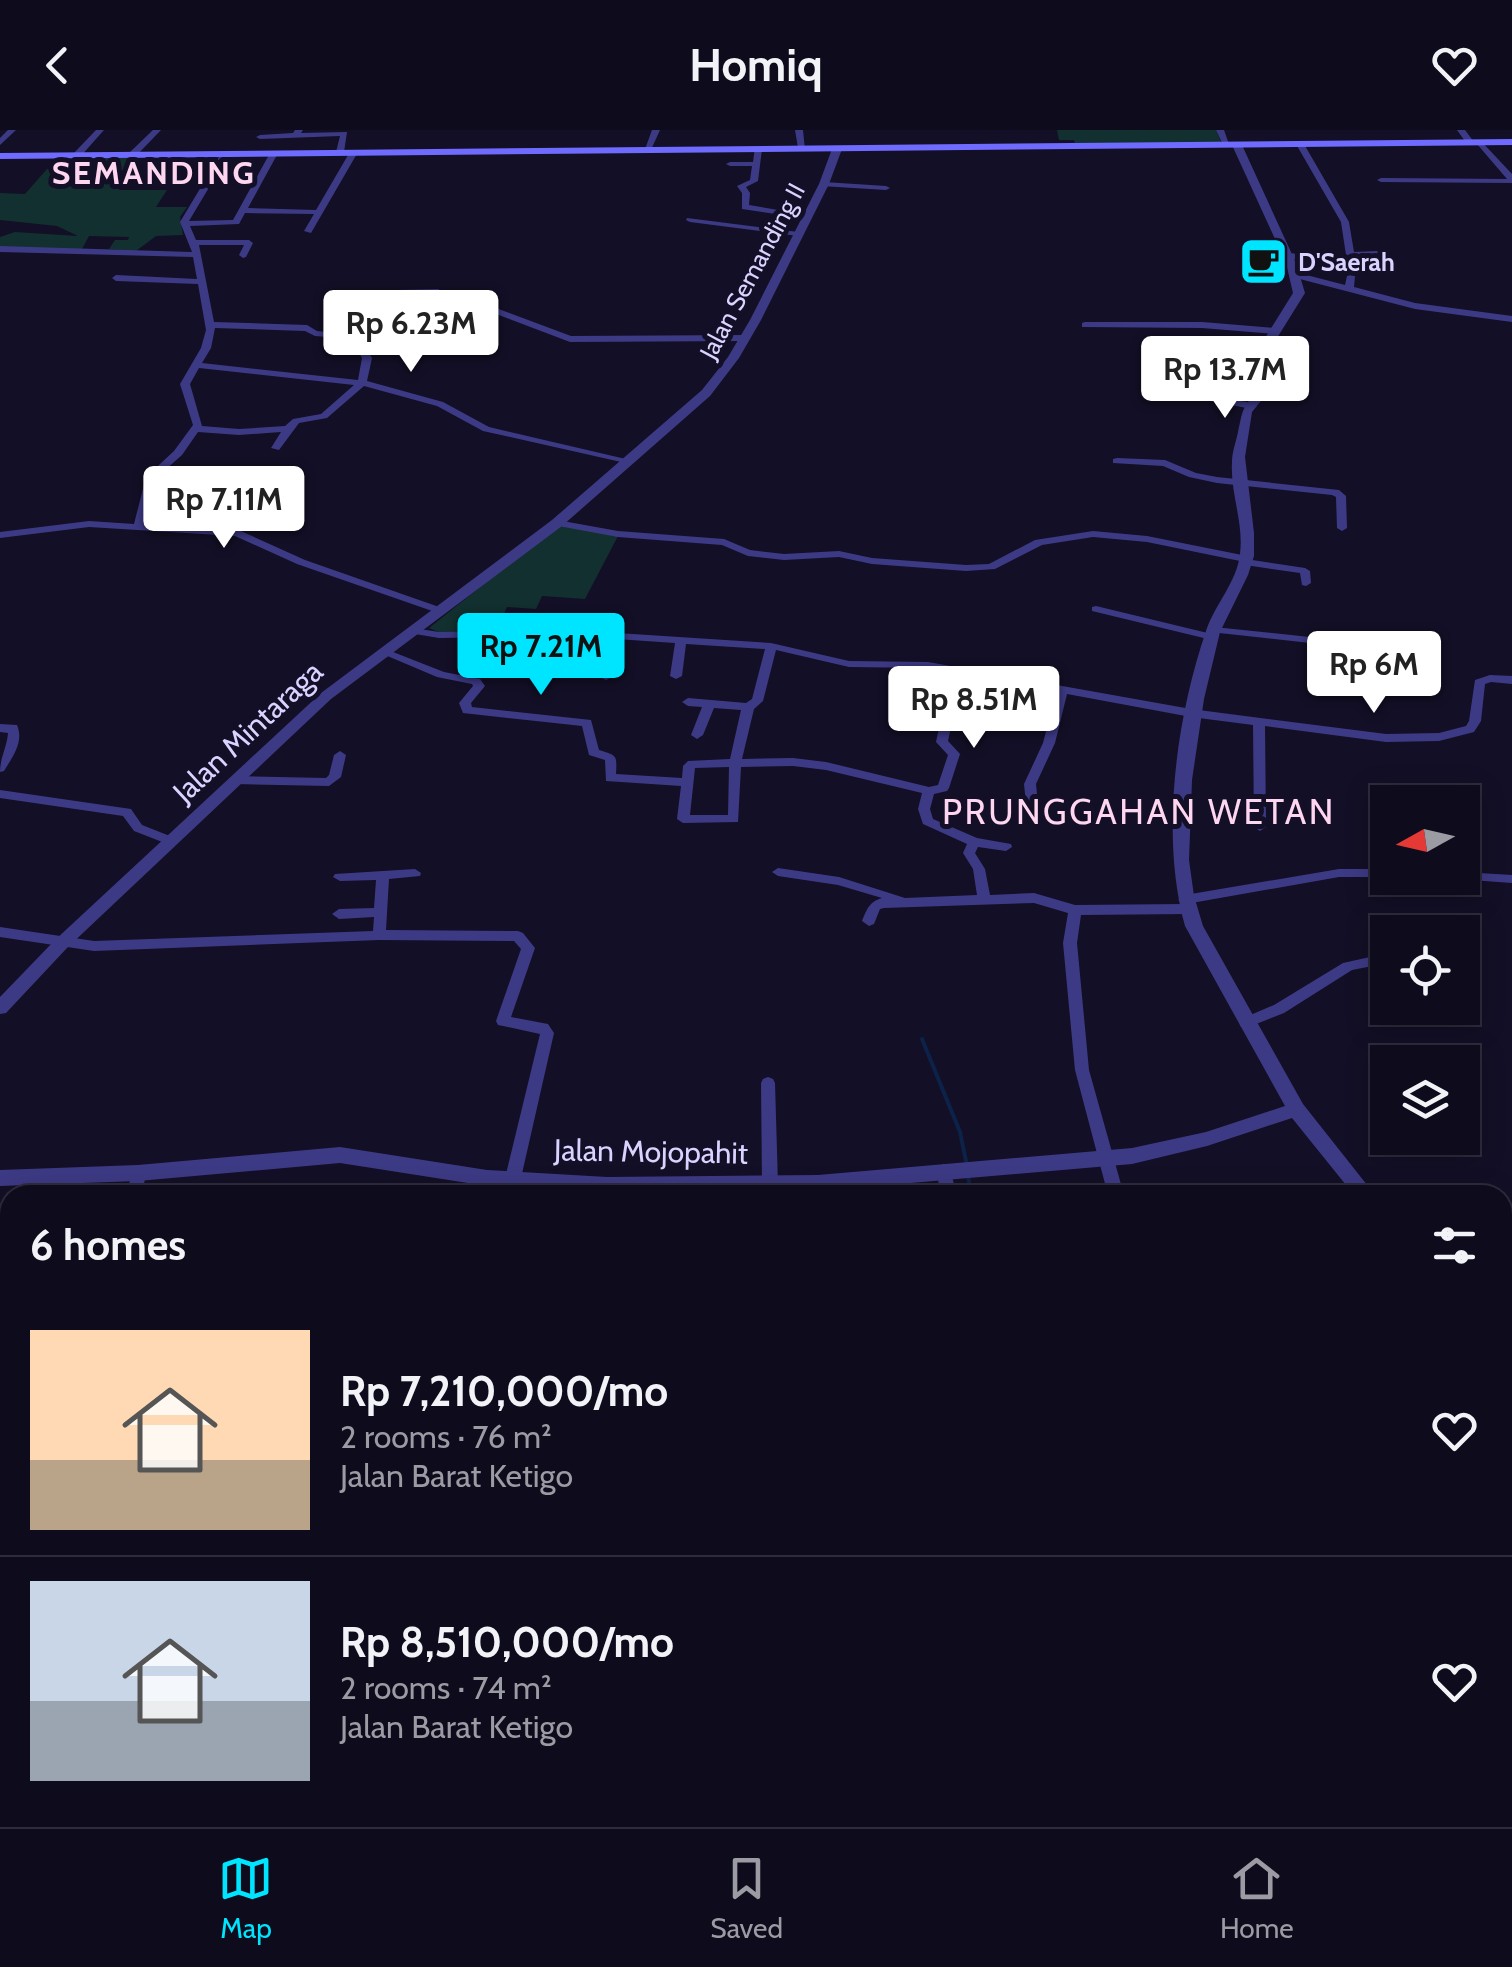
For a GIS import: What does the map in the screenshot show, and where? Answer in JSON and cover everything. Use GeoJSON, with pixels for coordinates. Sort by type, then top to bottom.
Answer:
{"type":"FeatureCollection","features":[{"type":"Feature","properties":{"kind":"main road"},"geometry":{"type":"LineString","coordinates":[[0,156],[1512,142]]}},
{"type":"Feature","properties":{"kind":"street"},"geometry":{"type":"LineString","coordinates":[[0,143],[12,130]]}},
{"type":"Feature","properties":{"kind":"street"},"geometry":{"type":"LineString","coordinates":[[77,155],[100,130]]}},
{"type":"Feature","properties":{"kind":"street"},"geometry":{"type":"LineString","coordinates":[[132,155],[157,130]]}},
{"type":"Feature","properties":{"kind":"street"},"geometry":{"type":"LineString","coordinates":[[647,150],[656,130]]}},
{"type":"Feature","properties":{"kind":"street"},"geometry":{"type":"LineString","coordinates":[[798,130],[802,148]]}},
{"type":"Feature","properties":{"kind":"street"},"geometry":{"type":"LineString","coordinates":[[1220,130],[1232,145],[1288,256],[1299,293],[1258,359],[1262,392],[1246,412],[1247,426],[1238,450],[1246,560],[1213,633],[1191,713],[1183,822],[1187,905],[1246,1022],[1296,1109],[1357,1185]]}},
{"type":"Feature","properties":{"kind":"street"},"geometry":{"type":"LineString","coordinates":[[1461,130],[1512,180]]}},
{"type":"Feature","properties":{"kind":"street"},"geometry":{"type":"LineString","coordinates":[[249,153],[262,134],[336,132],[346,136],[340,152]]}},
{"type":"Feature","properties":{"kind":"street"},"geometry":{"type":"LineString","coordinates":[[1300,144],[1344,222],[1349,289]]}},
{"type":"Feature","properties":{"kind":"street"},"geometry":{"type":"LineString","coordinates":[[758,149],[754,180],[741,186],[746,193],[745,207],[807,216]]}},
{"type":"Feature","properties":{"kind":"street","name":"Jalan Semanding II"},"geometry":{"type":"LineString","coordinates":[[557,523],[706,394],[745,338],[824,184],[837,149]]}},
{"type":"Feature","properties":{"kind":"street"},"geometry":{"type":"LineString","coordinates":[[184,224],[236,222],[274,152]]}},
{"type":"Feature","properties":{"kind":"street"},"geometry":{"type":"LineString","coordinates":[[308,231],[354,152]]}},
{"type":"Feature","properties":{"kind":"street"},"geometry":{"type":"LineString","coordinates":[[184,224],[225,154]]}},
{"type":"Feature","properties":{"kind":"street"},"geometry":{"type":"LineString","coordinates":[[730,164],[757,164]]}},
{"type":"Feature","properties":{"kind":"street"},"geometry":{"type":"LineString","coordinates":[[1380,180],[1512,180]]}},
{"type":"Feature","properties":{"kind":"street"},"geometry":{"type":"LineString","coordinates":[[824,184],[886,188]]}},
{"type":"Feature","properties":{"kind":"street"},"geometry":{"type":"LineString","coordinates":[[243,210],[317,212]]}},
{"type":"Feature","properties":{"kind":"street"},"geometry":{"type":"LineString","coordinates":[[690,220],[798,234]]}},
{"type":"Feature","properties":{"kind":"street"},"geometry":{"type":"LineString","coordinates":[[139,524],[152,477],[196,430],[199,420],[185,388],[209,342],[211,325],[194,242],[184,224]]}},
{"type":"Feature","properties":{"kind":"street"},"geometry":{"type":"LineString","coordinates":[[194,242],[249,243],[243,255]]}},
{"type":"Feature","properties":{"kind":"street"},"geometry":{"type":"LineString","coordinates":[[0,249],[196,256]]}},
{"type":"Feature","properties":{"kind":"street"},"geometry":{"type":"LineString","coordinates":[[1288,256],[1347,258],[1378,254]]}},
{"type":"Feature","properties":{"kind":"street"},"geometry":{"type":"LineString","coordinates":[[1295,275],[1416,306],[1512,319]]}},
{"type":"Feature","properties":{"kind":"street"},"geometry":{"type":"LineString","coordinates":[[116,278],[201,282]]}},
{"type":"Feature","properties":{"kind":"street"},"geometry":{"type":"LineString","coordinates":[[397,293],[438,292],[456,304],[493,310],[564,338],[745,338]]}},
{"type":"Feature","properties":{"kind":"street"},"geometry":{"type":"LineString","coordinates":[[211,325],[307,328],[315,333],[355,337],[367,358],[362,383],[324,416],[296,421],[276,448]]}},
{"type":"Feature","properties":{"kind":"street"},"geometry":{"type":"LineString","coordinates":[[1086,325],[1202,325],[1276,331]]}},
{"type":"Feature","properties":{"kind":"street"},"geometry":{"type":"LineString","coordinates":[[195,365],[362,383],[440,404],[486,429],[626,462]]}},
{"type":"Feature","properties":{"kind":"street"},"geometry":{"type":"LineString","coordinates":[[1199,376],[1204,397],[1252,406]]}},
{"type":"Feature","properties":{"kind":"street"},"geometry":{"type":"LineString","coordinates":[[196,430],[288,429]]}},
{"type":"Feature","properties":{"kind":"street"},"geometry":{"type":"LineString","coordinates":[[232,444],[239,432]]}},
{"type":"Feature","properties":{"kind":"street"},"geometry":{"type":"LineString","coordinates":[[1117,461],[1164,463],[1192,476],[1335,492],[1341,496],[1342,528]]}},
{"type":"Feature","properties":{"kind":"street"},"geometry":{"type":"LineString","coordinates":[[557,523],[618,534],[724,542],[738,551],[766,555],[838,554],[872,561],[966,568],[991,567],[1039,542],[1093,534],[1135,537],[1305,571],[1306,583]]}},
{"type":"Feature","properties":{"kind":"street","name":"Jalan Mintaraga"},"geometry":{"type":"LineString","coordinates":[[0,1008],[61,944],[326,696],[557,523]]}},
{"type":"Feature","properties":{"kind":"street"},"geometry":{"type":"LineString","coordinates":[[0,535],[56,525],[139,524],[246,535],[301,562],[438,610]]}},
{"type":"Feature","properties":{"kind":"street"},"geometry":{"type":"LineString","coordinates":[[1096,609],[1213,633],[1310,640]]}},
{"type":"Feature","properties":{"kind":"street"},"geometry":{"type":"LineString","coordinates":[[413,631],[440,635],[563,633],[771,646],[849,664],[910,664],[950,669],[1062,692],[1259,724],[1386,738],[1449,735],[1474,725],[1479,682],[1490,678],[1512,680]]}},
{"type":"Feature","properties":{"kind":"street"},"geometry":{"type":"LineString","coordinates":[[606,676],[611,637]]}},
{"type":"Feature","properties":{"kind":"street"},"geometry":{"type":"LineString","coordinates":[[676,676],[681,640]]}},
{"type":"Feature","properties":{"kind":"street"},"geometry":{"type":"LineString","coordinates":[[688,702],[748,706],[759,698],[771,646]]}},
{"type":"Feature","properties":{"kind":"street"},"geometry":{"type":"LineString","coordinates":[[384,652],[441,674],[476,681],[478,687],[464,704],[467,710],[587,722],[594,752],[611,758],[610,778],[684,782]]}},
{"type":"Feature","properties":{"kind":"street"},"geometry":{"type":"LineString","coordinates":[[748,706],[735,764],[733,820],[682,819],[684,782],[692,764],[735,764],[826,766],[929,791],[943,788],[954,754],[942,742],[950,703],[950,669]]}},
{"type":"Feature","properties":{"kind":"street"},"geometry":{"type":"LineString","coordinates":[[1032,804],[1030,784],[1050,742],[1062,692]]}},
{"type":"Feature","properties":{"kind":"street"},"geometry":{"type":"LineString","coordinates":[[697,735],[709,705]]}},
{"type":"Feature","properties":{"kind":"street"},"geometry":{"type":"LineString","coordinates":[[1259,724],[1260,827]]}},
{"type":"Feature","properties":{"kind":"street"},"geometry":{"type":"LineString","coordinates":[[0,728],[13,728],[15,734],[14,744],[0,768]]}},
{"type":"Feature","properties":{"kind":"street"},"geometry":{"type":"LineString","coordinates":[[236,780],[329,782],[335,777],[340,755]]}},
{"type":"Feature","properties":{"kind":"street"},"geometry":{"type":"LineString","coordinates":[[929,791],[926,820],[974,842],[1006,847]]}},
{"type":"Feature","properties":{"kind":"street"},"geometry":{"type":"LineString","coordinates":[[0,794],[127,812],[138,828],[170,841]]}},
{"type":"Feature","properties":{"kind":"street"},"geometry":{"type":"LineString","coordinates":[[974,842],[969,853],[979,869],[984,900]]}},
{"type":"Feature","properties":{"kind":"street"},"geometry":{"type":"LineString","coordinates":[[778,872],[839,881],[910,902]]}},
{"type":"Feature","properties":{"kind":"street"},"geometry":{"type":"LineString","coordinates":[[340,878],[416,873]]}},
{"type":"Feature","properties":{"kind":"street"},"geometry":{"type":"LineString","coordinates":[[379,935],[383,874]]}},
{"type":"Feature","properties":{"kind":"street"},"geometry":{"type":"LineString","coordinates":[[869,921],[877,904],[1034,898],[1076,910],[1187,905],[1327,875],[1370,874]]}},
{"type":"Feature","properties":{"kind":"street"},"geometry":{"type":"LineString","coordinates":[[1480,877],[1512,880]]}},
{"type":"Feature","properties":{"kind":"street"},"geometry":{"type":"LineString","coordinates":[[1076,910],[1070,943],[1082,1070],[1114,1185]]}},
{"type":"Feature","properties":{"kind":"street"},"geometry":{"type":"LineString","coordinates":[[339,914],[380,912]]}},
{"type":"Feature","properties":{"kind":"street"},"geometry":{"type":"LineString","coordinates":[[0,932],[61,944],[110,946],[379,935],[518,936],[528,948],[503,1021],[543,1028],[547,1033],[513,1178]]}},
{"type":"Feature","properties":{"kind":"street"},"geometry":{"type":"LineString","coordinates":[[1246,1022],[1280,1009],[1348,966],[1370,962]]}},
{"type":"Feature","properties":{"kind":"street"},"geometry":{"type":"LineString","coordinates":[[768,1082],[770,1185]]}},
{"type":"Feature","properties":{"kind":"street","name":"Jalan Mojopahit"},"geometry":{"type":"LineString","coordinates":[[490,1185],[513,1178],[607,1184],[770,1185],[1107,1159],[1206,1140],[1296,1109]]}},
{"type":"Feature","properties":{"kind":"street","name":"Jalan Mojopahit"},"geometry":{"type":"LineString","coordinates":[[0,1178],[356,1156],[476,1185]]}},
{"type":"Feature","properties":{"kind":"street"},"geometry":{"type":"LineString","coordinates":[[944,1170],[947,1185]]}},
{"type":"Feature","properties":{"kind":"street"},"geometry":{"type":"LineString","coordinates":[[136,1185],[138,1172]]}},
{"type":"Feature","properties":{"kind":"green space"},"geometry":{"type":"Polygon","coordinates":[[[1057,130],[1216,130],[1222,144],[1075,145],[1074,140],[1059,140],[1057,130]]]}},
{"type":"Feature","properties":{"kind":"green space"},"geometry":{"type":"Polygon","coordinates":[[[94,158],[135,158],[119,190],[167,190],[156,207],[187,207],[180,217],[183,235],[156,236],[136,251],[109,249],[115,240],[129,237],[89,236],[82,249],[0,248],[0,237],[15,232],[78,236],[57,226],[0,220],[0,193],[25,194],[47,169],[88,168],[94,158]]]}},
{"type":"Feature","properties":{"kind":"green space"},"geometry":{"type":"Polygon","coordinates":[[[558,525],[618,536],[585,599],[542,596],[536,609],[507,607],[495,633],[441,633],[429,628],[558,525]]]}},
{"type":"Feature","properties":{"kind":"waterway"},"geometry":{"type":"LineString","coordinates":[[922,1039],[960,1132],[967,1166]]}},
{"type":"Feature","properties":{"kind":"waterway"},"geometry":{"type":"LineString","coordinates":[[968,1175],[970,1185]]}},
{"type":"Feature","properties":{"kind":"place","name":"D'Saerah"},"geometry":{"type":"Point","coordinates":[1263,262]}},
{"type":"Feature","properties":{"kind":"district","name":"SEMANDING"},"geometry":{"type":"Point","coordinates":[154,173]}},
{"type":"Feature","properties":{"kind":"district","name":"PRUNGGAHAN WETAN"},"geometry":{"type":"Point","coordinates":[1139,812]}}]}
